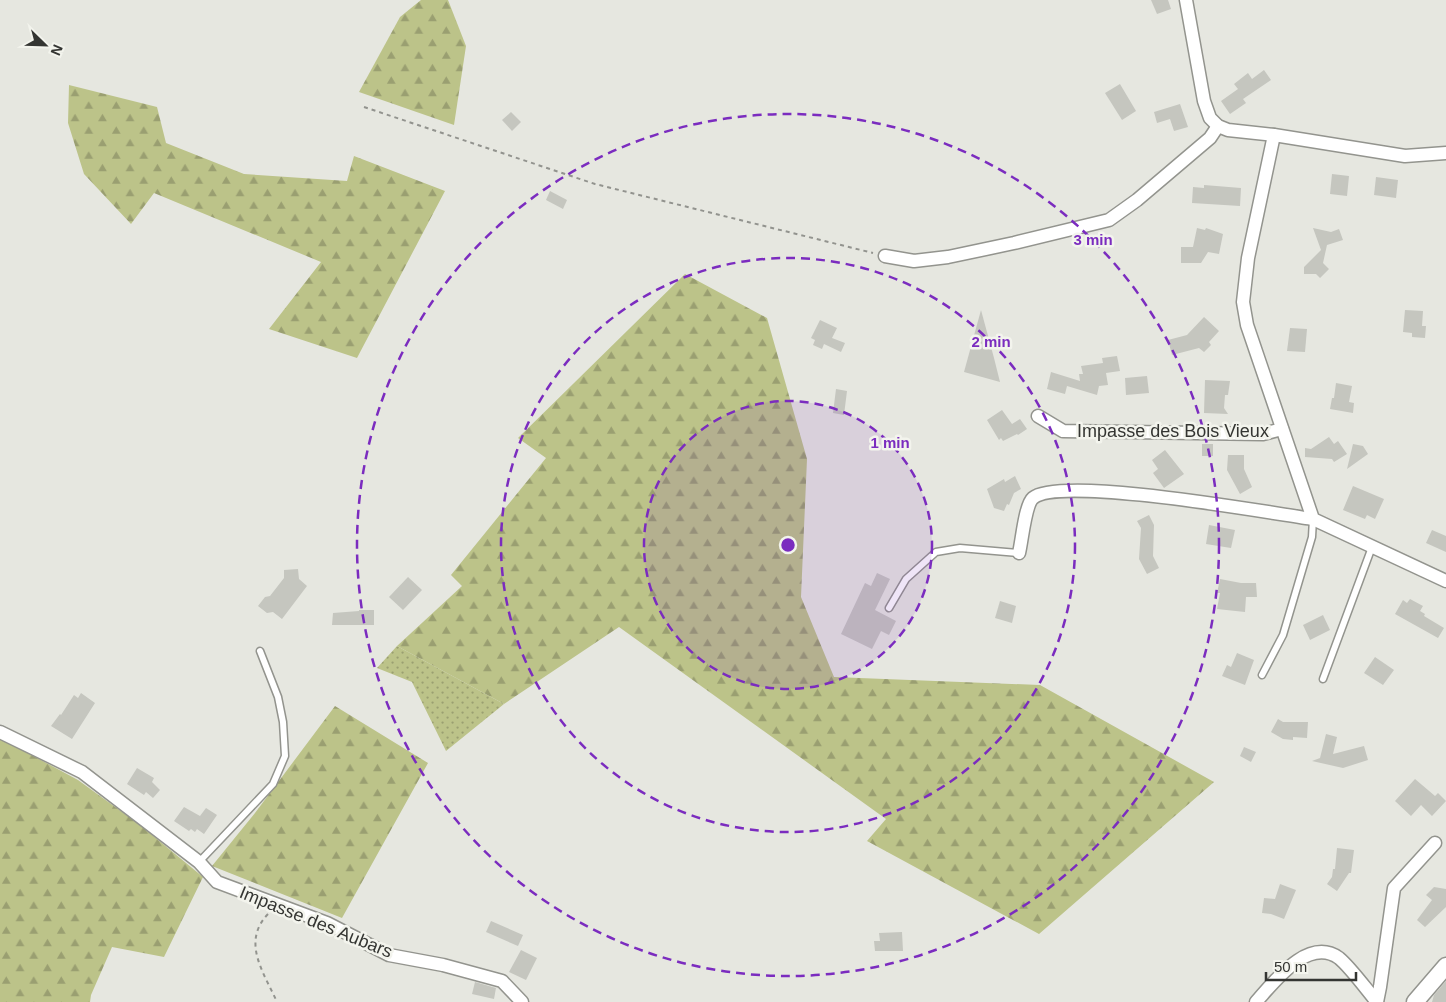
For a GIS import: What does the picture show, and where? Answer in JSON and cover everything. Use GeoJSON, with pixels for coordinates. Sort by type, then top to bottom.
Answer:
{"type":"FeatureCollection","features":[{"type":"Feature","properties":{"kind":"street"},"geometry":{"type":"LineString","coordinates":[[1186,0],[1204,101],[1210,118],[1218,126],[1228,130],[1274,135],[1405,156],[1446,153]]}},
{"type":"Feature","properties":{"kind":"street"},"geometry":{"type":"LineString","coordinates":[[885,256],[914,261],[948,257],[1109,220],[1137,200],[1210,138],[1218,126]]}},
{"type":"Feature","properties":{"kind":"street"},"geometry":{"type":"LineString","coordinates":[[1274,135],[1248,258],[1243,302],[1247,325],[1313,519]]}},
{"type":"Feature","properties":{"kind":"street","name":"Impasse des Bois Vieux"},"geometry":{"type":"LineString","coordinates":[[1038,416],[1063,431],[1263,434],[1282,429]]}},
{"type":"Feature","properties":{"kind":"street"},"geometry":{"type":"LineString","coordinates":[[1019,553],[1029,505],[1034,498],[1048,492],[1112,491],[1182,499],[1313,519],[1446,581]]}},
{"type":"Feature","properties":{"kind":"street","name":"Impasse des Aubars"},"geometry":{"type":"LineString","coordinates":[[0,732],[82,772],[199,862],[218,882],[327,923],[389,955],[443,965],[502,981],[522,1002]]}},
{"type":"Feature","properties":{"kind":"street"},"geometry":{"type":"LineString","coordinates":[[1377,1002],[1394,888],[1435,843]]}},
{"type":"Feature","properties":{"kind":"street"},"geometry":{"type":"LineString","coordinates":[[1256,1002],[1293,962],[1311,954],[1330,953],[1341,960],[1377,1002]]}},
{"type":"Feature","properties":{"kind":"street"},"geometry":{"type":"LineString","coordinates":[[1416,1002],[1446,966]]}},
{"type":"Feature","properties":{"kind":"lane"},"geometry":{"type":"LineString","coordinates":[[1262,675],[1283,635],[1312,537],[1313,519]]}},
{"type":"Feature","properties":{"kind":"lane"},"geometry":{"type":"LineString","coordinates":[[1323,678],[1372,547]]}},
{"type":"Feature","properties":{"kind":"lane"},"geometry":{"type":"LineString","coordinates":[[890,608],[906,579],[936,552],[960,548],[1019,553]]}},
{"type":"Feature","properties":{"kind":"lane"},"geometry":{"type":"LineString","coordinates":[[199,862],[273,784],[285,756],[283,722],[278,697],[260,651]]}},
{"type":"Feature","properties":{"kind":"path"},"geometry":{"type":"LineString","coordinates":[[364,107],[596,184],[885,256]]}},
{"type":"Feature","properties":{"kind":"path"},"geometry":{"type":"LineString","coordinates":[[276,905],[262,920],[256,934],[254,952],[277,1002]]}},
{"type":"Feature","properties":{"kind":"green space"},"geometry":{"type":"Polygon","coordinates":[[[421,0],[448,0],[466,46],[454,125],[359,92],[400,17],[421,0]]]}},
{"type":"Feature","properties":{"kind":"green space"},"geometry":{"type":"Polygon","coordinates":[[[69,85],[157,107],[166,143],[244,174],[347,181],[354,156],[445,191],[357,358],[269,329],[321,262],[154,193],[131,224],[84,174],[68,123],[69,85]]]}},
{"type":"Feature","properties":{"kind":"green space"},"geometry":{"type":"Polygon","coordinates":[[[685,274],[767,318],[807,459],[801,597],[834,677],[1040,685],[1214,782],[1039,934],[867,841],[886,819],[619,627],[504,704],[397,646],[462,586],[451,575],[546,458],[518,438],[685,274]]]}},
{"type":"Feature","properties":{"kind":"green space"},"geometry":{"type":"Polygon","coordinates":[[[397,646],[504,704],[446,751],[412,682],[377,668],[397,646]]]}},
{"type":"Feature","properties":{"kind":"green space"},"geometry":{"type":"Polygon","coordinates":[[[335,706],[428,763],[342,918],[212,866],[255,813],[335,706]]]}},
{"type":"Feature","properties":{"kind":"green space"},"geometry":{"type":"Polygon","coordinates":[[[0,738],[78,780],[140,825],[203,877],[164,957],[112,947],[91,995],[90,1002],[0,1002],[0,738]]]}},
{"type":"Feature","properties":{"kind":"building"},"geometry":{"type":"Polygon","coordinates":[[[1151,0],[1168,0],[1171,9],[1157,14],[1151,0]]]}},
{"type":"Feature","properties":{"kind":"building"},"geometry":{"type":"Polygon","coordinates":[[[1264,70],[1271,80],[1243,99],[1246,103],[1230,114],[1221,101],[1238,89],[1234,84],[1248,73],[1252,79],[1264,70]]]}},
{"type":"Feature","properties":{"kind":"building"},"geometry":{"type":"Polygon","coordinates":[[[1120,84],[1136,111],[1122,120],[1105,93],[1120,84]]]}},
{"type":"Feature","properties":{"kind":"building"},"geometry":{"type":"Polygon","coordinates":[[[1180,104],[1188,127],[1174,131],[1170,119],[1157,123],[1154,112],[1180,104]]]}},
{"type":"Feature","properties":{"kind":"building"},"geometry":{"type":"Polygon","coordinates":[[[511,112],[521,122],[512,131],[502,120],[511,112]]]}},
{"type":"Feature","properties":{"kind":"building"},"geometry":{"type":"Polygon","coordinates":[[[1332,174],[1349,176],[1347,196],[1330,194],[1332,174]]]}},
{"type":"Feature","properties":{"kind":"building"},"geometry":{"type":"Polygon","coordinates":[[[1376,177],[1398,180],[1396,198],[1374,195],[1376,177]]]}},
{"type":"Feature","properties":{"kind":"building"},"geometry":{"type":"Polygon","coordinates":[[[1204,185],[1241,188],[1240,206],[1192,203],[1193,187],[1204,188],[1204,185]]]}},
{"type":"Feature","properties":{"kind":"building"},"geometry":{"type":"Polygon","coordinates":[[[550,191],[567,200],[563,209],[546,200],[550,191]]]}},
{"type":"Feature","properties":{"kind":"building"},"geometry":{"type":"Polygon","coordinates":[[[1197,228],[1205,230],[1206,228],[1223,234],[1219,254],[1208,252],[1201,263],[1181,263],[1181,247],[1193,247],[1197,228]]]}},
{"type":"Feature","properties":{"kind":"building"},"geometry":{"type":"Polygon","coordinates":[[[1313,228],[1331,232],[1339,229],[1343,240],[1327,245],[1323,263],[1329,269],[1320,278],[1316,274],[1304,274],[1304,267],[1321,250],[1313,228]]]}},
{"type":"Feature","properties":{"kind":"building"},"geometry":{"type":"Polygon","coordinates":[[[981,310],[994,358],[1000,382],[964,372],[981,310]]]}},
{"type":"Feature","properties":{"kind":"building"},"geometry":{"type":"Polygon","coordinates":[[[1405,310],[1423,311],[1422,326],[1426,326],[1425,338],[1412,337],[1412,333],[1403,332],[1405,310]]]}},
{"type":"Feature","properties":{"kind":"building"},"geometry":{"type":"Polygon","coordinates":[[[1204,317],[1219,331],[1209,342],[1211,345],[1204,352],[1199,348],[1172,355],[1168,340],[1187,335],[1204,317]]]}},
{"type":"Feature","properties":{"kind":"building"},"geometry":{"type":"Polygon","coordinates":[[[820,320],[837,328],[832,338],[845,343],[841,352],[824,344],[822,349],[813,345],[815,340],[811,338],[820,320]]]}},
{"type":"Feature","properties":{"kind":"building"},"geometry":{"type":"Polygon","coordinates":[[[1290,328],[1307,329],[1305,352],[1287,351],[1290,328]]]}},
{"type":"Feature","properties":{"kind":"building"},"geometry":{"type":"Polygon","coordinates":[[[1117,356],[1120,371],[1106,373],[1108,385],[1099,386],[1097,395],[1067,386],[1065,394],[1047,389],[1051,372],[1080,381],[1079,374],[1083,374],[1081,366],[1103,363],[1102,358],[1117,356]]]}},
{"type":"Feature","properties":{"kind":"building"},"geometry":{"type":"Polygon","coordinates":[[[1147,376],[1149,393],[1126,395],[1125,378],[1147,376]]]}},
{"type":"Feature","properties":{"kind":"building"},"geometry":{"type":"Polygon","coordinates":[[[1205,380],[1230,381],[1228,395],[1225,395],[1224,408],[1228,414],[1204,413],[1205,380]]]}},
{"type":"Feature","properties":{"kind":"building"},"geometry":{"type":"Polygon","coordinates":[[[1336,383],[1352,386],[1349,402],[1354,403],[1353,413],[1330,409],[1336,383]]]}},
{"type":"Feature","properties":{"kind":"building"},"geometry":{"type":"Polygon","coordinates":[[[836,389],[847,391],[844,415],[833,413],[836,389]]]}},
{"type":"Feature","properties":{"kind":"building"},"geometry":{"type":"Polygon","coordinates":[[[1002,410],[1012,424],[1020,419],[1027,429],[1003,441],[1001,438],[999,440],[987,420],[1002,410]]]}},
{"type":"Feature","properties":{"kind":"building"},"geometry":{"type":"Polygon","coordinates":[[[1329,437],[1334,444],[1338,441],[1347,454],[1334,462],[1332,459],[1305,457],[1305,448],[1311,449],[1329,437]]]}},
{"type":"Feature","properties":{"kind":"building"},"geometry":{"type":"Polygon","coordinates":[[[1202,444],[1213,444],[1213,456],[1202,456],[1202,444]]]}},
{"type":"Feature","properties":{"kind":"building"},"geometry":{"type":"Polygon","coordinates":[[[1353,444],[1363,446],[1368,454],[1347,469],[1353,444]]]}},
{"type":"Feature","properties":{"kind":"building"},"geometry":{"type":"Polygon","coordinates":[[[1165,450],[1184,474],[1164,488],[1153,473],[1158,469],[1152,460],[1165,450]]]}},
{"type":"Feature","properties":{"kind":"building"},"geometry":{"type":"Polygon","coordinates":[[[1228,455],[1244,455],[1244,469],[1252,487],[1240,494],[1227,470],[1228,455]]]}},
{"type":"Feature","properties":{"kind":"building"},"geometry":{"type":"Polygon","coordinates":[[[1015,476],[1021,489],[1014,493],[1004,511],[994,508],[987,489],[1004,479],[1005,482],[1015,476]]]}},
{"type":"Feature","properties":{"kind":"building"},"geometry":{"type":"Polygon","coordinates":[[[1353,486],[1384,499],[1375,519],[1367,515],[1365,519],[1343,510],[1353,486]]]}},
{"type":"Feature","properties":{"kind":"building"},"geometry":{"type":"Polygon","coordinates":[[[1149,515],[1154,525],[1153,556],[1159,568],[1147,574],[1139,559],[1141,528],[1137,521],[1149,515]]]}},
{"type":"Feature","properties":{"kind":"building"},"geometry":{"type":"Polygon","coordinates":[[[1209,525],[1235,530],[1231,548],[1206,544],[1209,525]]]}},
{"type":"Feature","properties":{"kind":"building"},"geometry":{"type":"Polygon","coordinates":[[[1432,530],[1446,536],[1446,552],[1426,543],[1432,530]]]}},
{"type":"Feature","properties":{"kind":"building"},"geometry":{"type":"Polygon","coordinates":[[[298,569],[299,579],[307,586],[282,619],[273,612],[267,613],[258,606],[265,597],[270,596],[284,578],[284,570],[298,569]]]}},
{"type":"Feature","properties":{"kind":"building"},"geometry":{"type":"Polygon","coordinates":[[[877,573],[890,579],[875,610],[896,621],[889,635],[881,631],[872,649],[841,634],[865,583],[871,586],[877,573]]]}},
{"type":"Feature","properties":{"kind":"building"},"geometry":{"type":"Polygon","coordinates":[[[408,577],[422,590],[403,610],[389,597],[408,577]]]}},
{"type":"Feature","properties":{"kind":"building"},"geometry":{"type":"Polygon","coordinates":[[[1220,579],[1241,583],[1256,583],[1257,597],[1246,597],[1245,612],[1217,609],[1220,593],[1217,593],[1220,579]]]}},
{"type":"Feature","properties":{"kind":"building"},"geometry":{"type":"Polygon","coordinates":[[[1410,599],[1423,606],[1420,611],[1425,614],[1424,616],[1444,628],[1438,638],[1395,614],[1403,600],[1407,603],[1410,599]]]}},
{"type":"Feature","properties":{"kind":"building"},"geometry":{"type":"Polygon","coordinates":[[[1000,601],[1016,606],[1012,623],[995,618],[1000,601]]]}},
{"type":"Feature","properties":{"kind":"building"},"geometry":{"type":"Polygon","coordinates":[[[374,610],[374,625],[332,625],[333,613],[374,610]]]}},
{"type":"Feature","properties":{"kind":"building"},"geometry":{"type":"Polygon","coordinates":[[[1323,615],[1330,630],[1310,640],[1303,625],[1323,615]]]}},
{"type":"Feature","properties":{"kind":"building"},"geometry":{"type":"Polygon","coordinates":[[[1237,653],[1254,660],[1245,685],[1222,676],[1227,665],[1231,667],[1237,653]]]}},
{"type":"Feature","properties":{"kind":"building"},"geometry":{"type":"Polygon","coordinates":[[[1375,657],[1394,670],[1383,685],[1364,673],[1375,657]]]}},
{"type":"Feature","properties":{"kind":"building"},"geometry":{"type":"Polygon","coordinates":[[[81,693],[95,703],[72,739],[51,726],[74,695],[78,698],[81,693]]]}},
{"type":"Feature","properties":{"kind":"building"},"geometry":{"type":"Polygon","coordinates":[[[1278,719],[1283,722],[1308,722],[1307,738],[1293,737],[1293,740],[1283,739],[1271,732],[1278,719]]]}},
{"type":"Feature","properties":{"kind":"building"},"geometry":{"type":"Polygon","coordinates":[[[1326,734],[1337,737],[1333,754],[1364,746],[1368,760],[1343,768],[1312,761],[1320,758],[1326,734]]]}},
{"type":"Feature","properties":{"kind":"building"},"geometry":{"type":"Polygon","coordinates":[[[1244,747],[1256,752],[1251,762],[1240,756],[1244,747]]]}},
{"type":"Feature","properties":{"kind":"building"},"geometry":{"type":"Polygon","coordinates":[[[137,768],[154,778],[152,782],[160,790],[153,798],[146,792],[144,795],[127,784],[137,768]]]}},
{"type":"Feature","properties":{"kind":"building"},"geometry":{"type":"Polygon","coordinates":[[[1415,779],[1435,796],[1438,793],[1446,801],[1432,816],[1421,805],[1411,816],[1395,801],[1415,779]]]}},
{"type":"Feature","properties":{"kind":"building"},"geometry":{"type":"Polygon","coordinates":[[[184,807],[200,816],[206,808],[217,815],[204,834],[197,829],[195,832],[191,829],[189,831],[174,821],[184,807]]]}},
{"type":"Feature","properties":{"kind":"building"},"geometry":{"type":"Polygon","coordinates":[[[1337,848],[1354,850],[1351,873],[1349,873],[1337,891],[1327,884],[1332,877],[1333,869],[1335,869],[1337,848]]]}},
{"type":"Feature","properties":{"kind":"building"},"geometry":{"type":"Polygon","coordinates":[[[1280,884],[1296,890],[1284,919],[1262,913],[1264,898],[1275,899],[1280,884]]]}},
{"type":"Feature","properties":{"kind":"building"},"geometry":{"type":"Polygon","coordinates":[[[1434,887],[1446,889],[1446,907],[1425,927],[1417,920],[1432,900],[1426,895],[1434,887]]]}},
{"type":"Feature","properties":{"kind":"building"},"geometry":{"type":"Polygon","coordinates":[[[491,921],[523,935],[518,946],[486,932],[491,921]]]}},
{"type":"Feature","properties":{"kind":"building"},"geometry":{"type":"Polygon","coordinates":[[[902,932],[903,951],[875,951],[874,941],[880,941],[879,933],[902,932]]]}},
{"type":"Feature","properties":{"kind":"building"},"geometry":{"type":"Polygon","coordinates":[[[521,950],[537,958],[526,980],[509,972],[521,950]]]}},
{"type":"Feature","properties":{"kind":"building"},"geometry":{"type":"Polygon","coordinates":[[[1446,981],[1446,1002],[1432,1002],[1434,995],[1446,981]]]}},
{"type":"Feature","properties":{"kind":"building"},"geometry":{"type":"Polygon","coordinates":[[[475,982],[496,988],[494,999],[472,994],[475,982]]]}}]}
